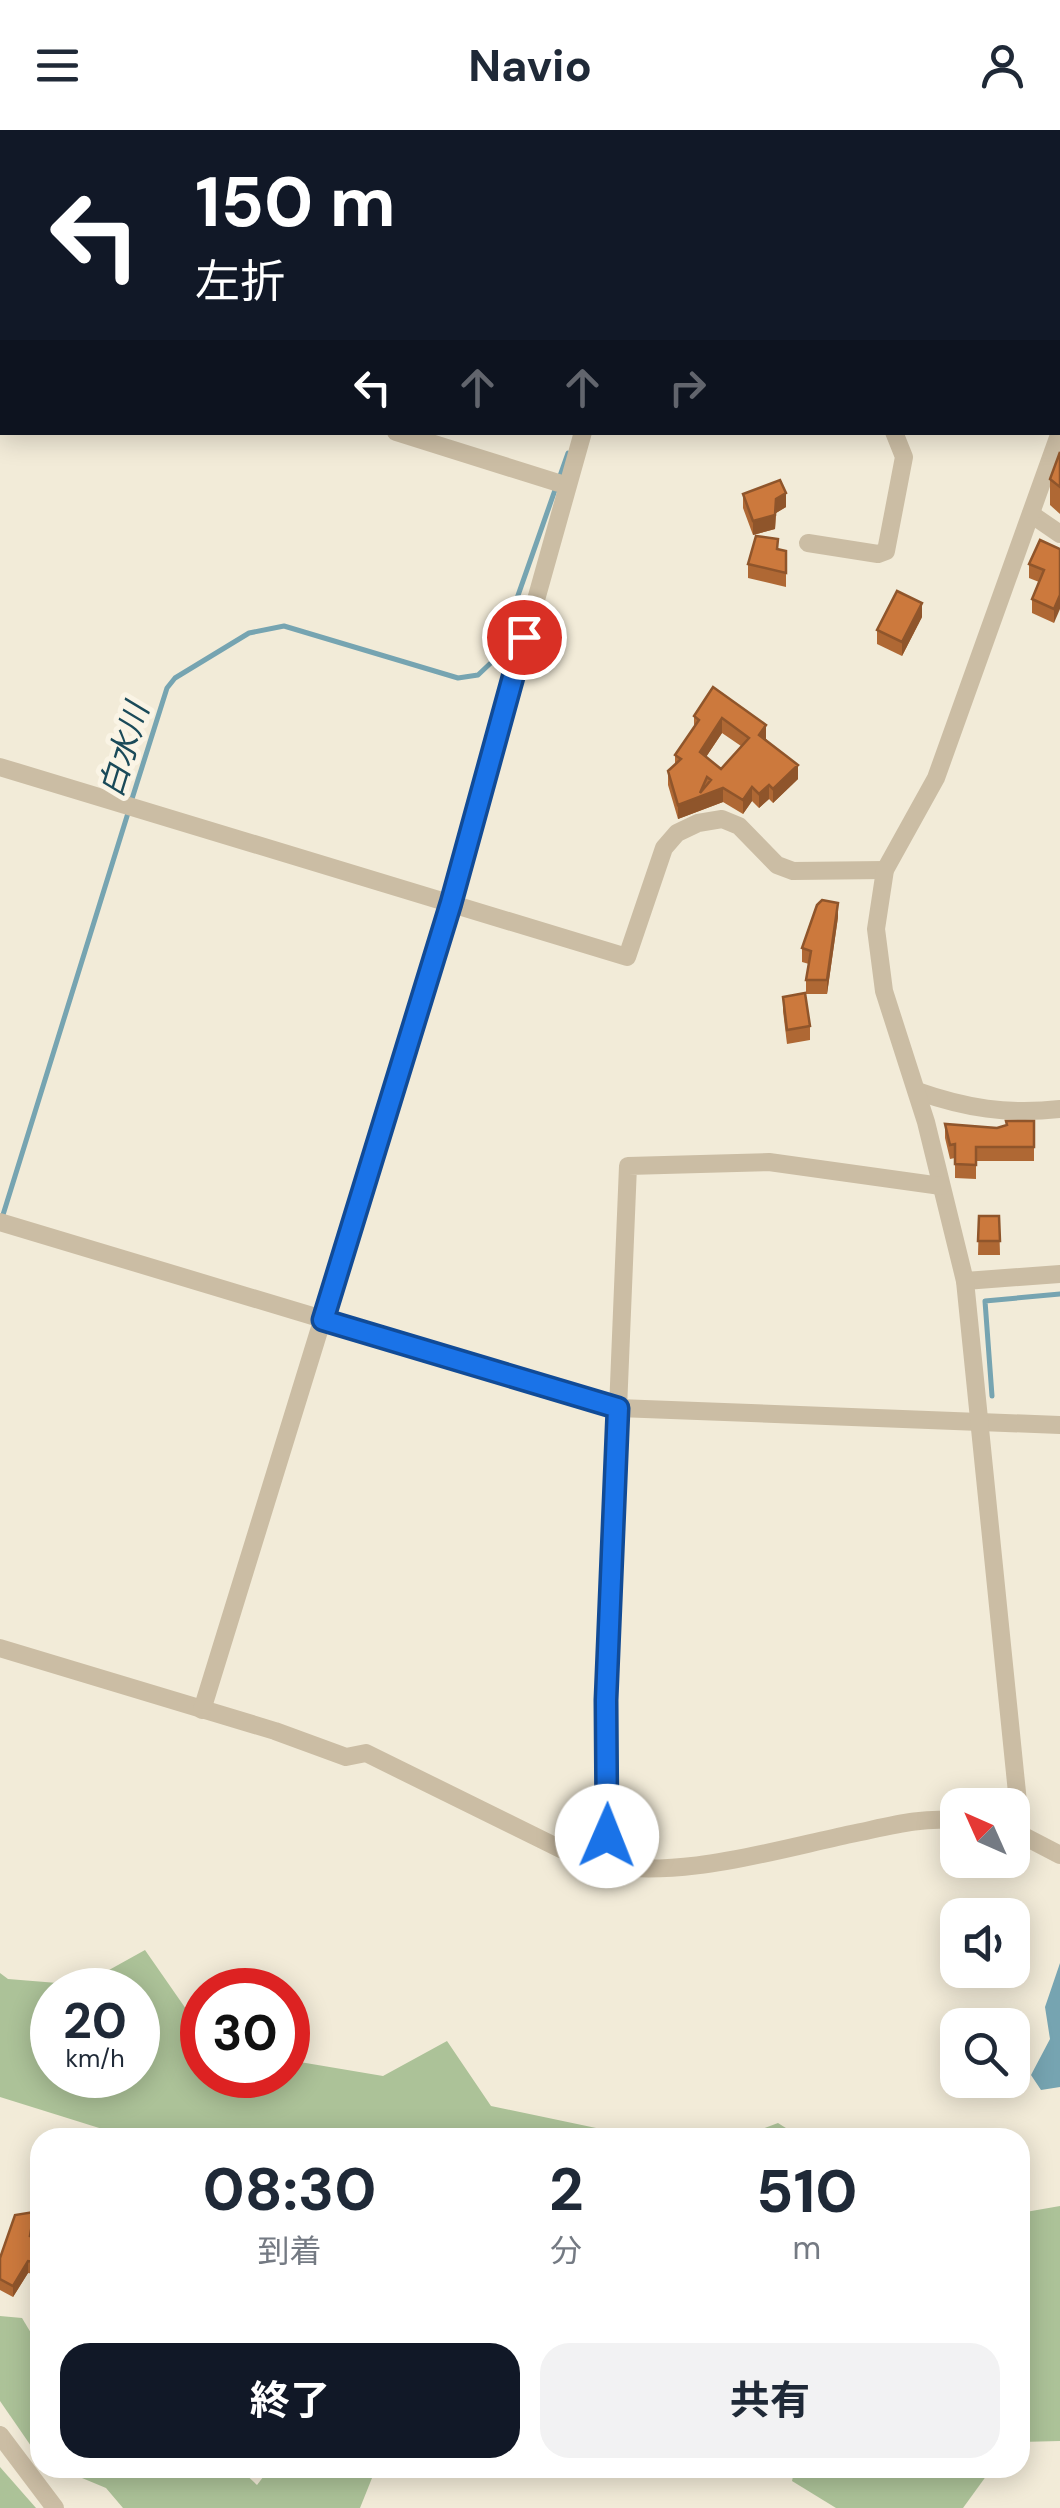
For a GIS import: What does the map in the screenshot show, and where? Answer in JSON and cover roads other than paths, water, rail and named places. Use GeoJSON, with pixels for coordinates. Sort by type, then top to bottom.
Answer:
{"type":"FeatureCollection","features":[{"type":"Feature","properties":{"kind":"street"},"geometry":{"type":"LineString","coordinates":[[406,435],[565,485]]}},
{"type":"Feature","properties":{"kind":"street"},"geometry":{"type":"LineString","coordinates":[[202,1710],[451,903],[582,435]]}},
{"type":"Feature","properties":{"kind":"street"},"geometry":{"type":"LineString","coordinates":[[808,544],[878,554],[886,550],[904,457],[895,435]]}},
{"type":"Feature","properties":{"kind":"street"},"geometry":{"type":"LineString","coordinates":[[1013,1788],[965,1280],[917,1091],[878,960],[878,902],[885,870],[936,778],[1059,435]]}},
{"type":"Feature","properties":{"kind":"street"},"geometry":{"type":"LineString","coordinates":[[1032,514],[1060,534]]}},
{"type":"Feature","properties":{"kind":"street"},"geometry":{"type":"LineString","coordinates":[[0,767],[628,957],[664,848],[677,833],[698,822],[722,820],[739,826],[777,865],[793,871],[885,870]]}},
{"type":"Feature","properties":{"kind":"street"},"geometry":{"type":"LineString","coordinates":[[917,1091],[960,1106],[996,1111],[1060,1109]]}},
{"type":"Feature","properties":{"kind":"street"},"geometry":{"type":"LineString","coordinates":[[606,1866],[606,1700],[628,1166],[770,1162],[941,1186]]}},
{"type":"Feature","properties":{"kind":"street"},"geometry":{"type":"LineString","coordinates":[[0,1222],[618,1408],[1060,1425]]}},
{"type":"Feature","properties":{"kind":"street"},"geometry":{"type":"LineString","coordinates":[[965,1280],[1060,1274]]}},
{"type":"Feature","properties":{"kind":"street"},"geometry":{"type":"LineString","coordinates":[[0,1648],[346,1758],[366,1753],[570,1854],[606,1866],[634,1871],[726,1859],[909,1822],[940,1821]]}},
{"type":"Feature","properties":{"kind":"street"},"geometry":{"type":"LineString","coordinates":[[1030,1838],[1060,1855]]}},
{"type":"Feature","properties":{"kind":"street"},"geometry":{"type":"LineString","coordinates":[[0,2435],[30,2475]]}},
{"type":"Feature","properties":{"kind":"street"},"geometry":{"type":"LineString","coordinates":[[32,2478],[55,2508]]}},
{"type":"Feature","properties":{"kind":"water"},"geometry":{"type":"Polygon","coordinates":[[[1060,1963],[1060,2087],[1041,2090],[1031,2075],[1050,2039],[1045,2007],[1060,1963]]]}},
{"type":"Feature","properties":{"kind":"waterway","name":"白水川"},"geometry":{"type":"LineString","coordinates":[[131,802],[167,688],[175,678],[249,633],[284,626],[458,678],[478,675],[496,658],[568,453]]}},
{"type":"Feature","properties":{"kind":"waterway","name":"白水川"},"geometry":{"type":"LineString","coordinates":[[2,1218],[128,813]]}},
{"type":"Feature","properties":{"kind":"waterway"},"geometry":{"type":"LineString","coordinates":[[992,1396],[985,1301],[1060,1294]]}}]}
